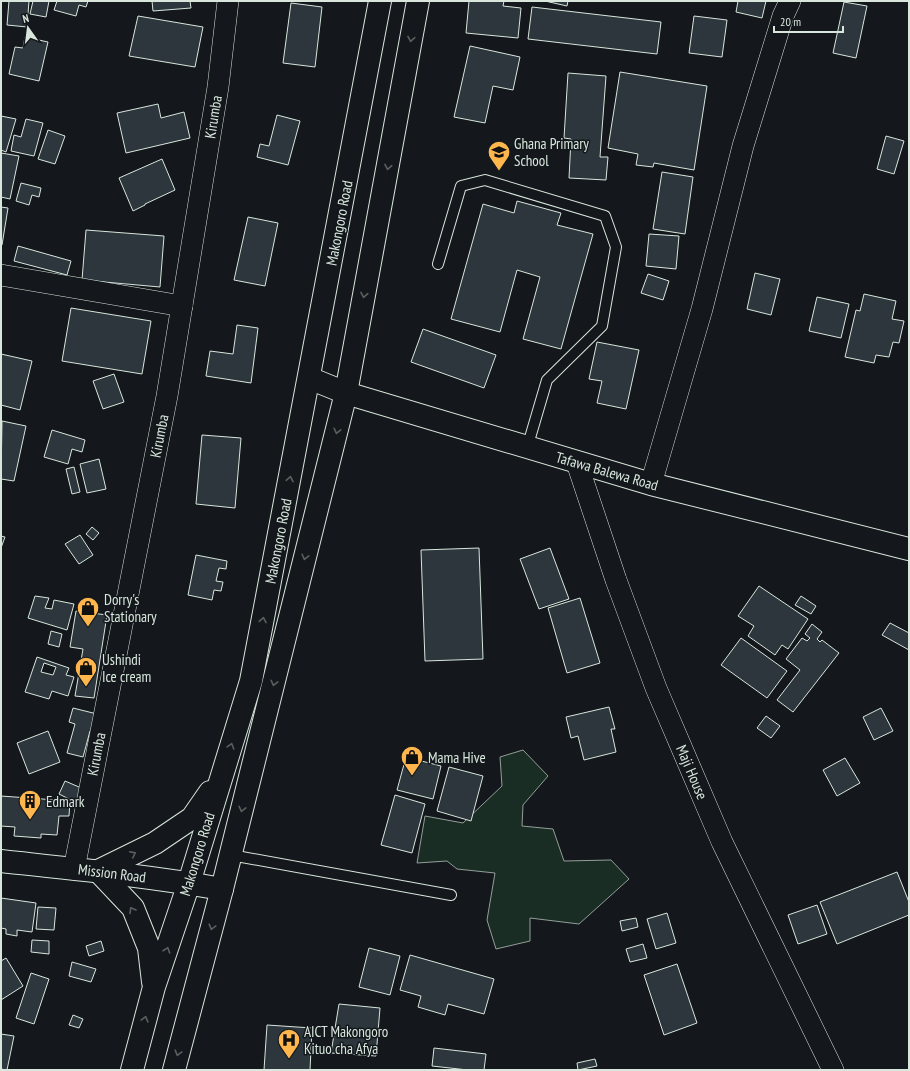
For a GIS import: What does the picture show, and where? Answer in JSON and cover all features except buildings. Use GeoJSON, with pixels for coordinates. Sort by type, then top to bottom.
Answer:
{"type":"FeatureCollection","features":[{"type":"Feature","properties":{"kind":"main road","name":"Makongoro Road"},"geometry":{"type":"LineString","coordinates":[[132,1070],[154,987],[189,883],[251,681],[380,1]]}},
{"type":"Feature","properties":{"kind":"main road","name":"Makongoro Road"},"geometry":{"type":"LineString","coordinates":[[174,1070],[231,855],[346,393],[418,1]]}},
{"type":"Feature","properties":{"kind":"main road","name":"Tafawa Balewa Road"},"geometry":{"type":"LineString","coordinates":[[309,378],[346,393],[577,463],[651,484],[909,549]]}},
{"type":"Feature","properties":{"kind":"main road"},"geometry":{"type":"LineString","coordinates":[[154,987],[149,948],[133,908],[98,872],[155,843],[192,818],[220,778]]}},
{"type":"Feature","properties":{"kind":"main road","name":"Mission Road"},"geometry":{"type":"LineString","coordinates":[[1,861],[189,883],[222,889]]}},
{"type":"Feature","properties":{"kind":"street","name":"Kirumba"},"geometry":{"type":"LineString","coordinates":[[74,869],[168,396],[218,87],[228,1]]}},
{"type":"Feature","properties":{"kind":"street"},"geometry":{"type":"LineString","coordinates":[[651,484],[702,309],[743,146],[783,16],[790,1]]}},
{"type":"Feature","properties":{"kind":"street"},"geometry":{"type":"LineString","coordinates":[[1,275],[182,306]]}},
{"type":"Feature","properties":{"kind":"street","name":"Maji House"},"geometry":{"type":"LineString","coordinates":[[577,463],[616,580],[656,688],[722,842],[833,1070]]}},
{"type":"Feature","properties":{"kind":"lane"},"geometry":{"type":"LineString","coordinates":[[438,264],[461,186],[485,180],[605,216],[616,248],[602,326],[547,380],[527,448]]}},
{"type":"Feature","properties":{"kind":"lane"},"geometry":{"type":"LineString","coordinates":[[231,855],[451,895]]}},
{"type":"Feature","properties":{"kind":"green space"},"geometry":{"type":"Polygon","coordinates":[[[523,750],[548,776],[523,805],[522,826],[553,829],[564,861],[611,860],[629,879],[579,924],[530,918],[530,941],[496,949],[487,920],[495,873],[457,869],[447,861],[417,863],[425,816],[463,823],[502,786],[500,757],[523,750]]]}},
{"type":"Feature","properties":{"kind":"place","name":"Ghana Primary School"},"geometry":{"type":"Point","coordinates":[499,172]}},
{"type":"Feature","properties":{"kind":"place","name":"Dorry's Stationary"},"geometry":{"type":"Point","coordinates":[88,628]}},
{"type":"Feature","properties":{"kind":"place","name":"Ushindi Ice cream"},"geometry":{"type":"Point","coordinates":[86,688]}},
{"type":"Feature","properties":{"kind":"place","name":"Mama Hive"},"geometry":{"type":"Point","coordinates":[412,776]}},
{"type":"Feature","properties":{"kind":"place","name":"Edmark"},"geometry":{"type":"Point","coordinates":[30,820]}},
{"type":"Feature","properties":{"kind":"place","name":"AICT Makongoro Kituo cha Afya"},"geometry":{"type":"Point","coordinates":[289,1060]}}]}
